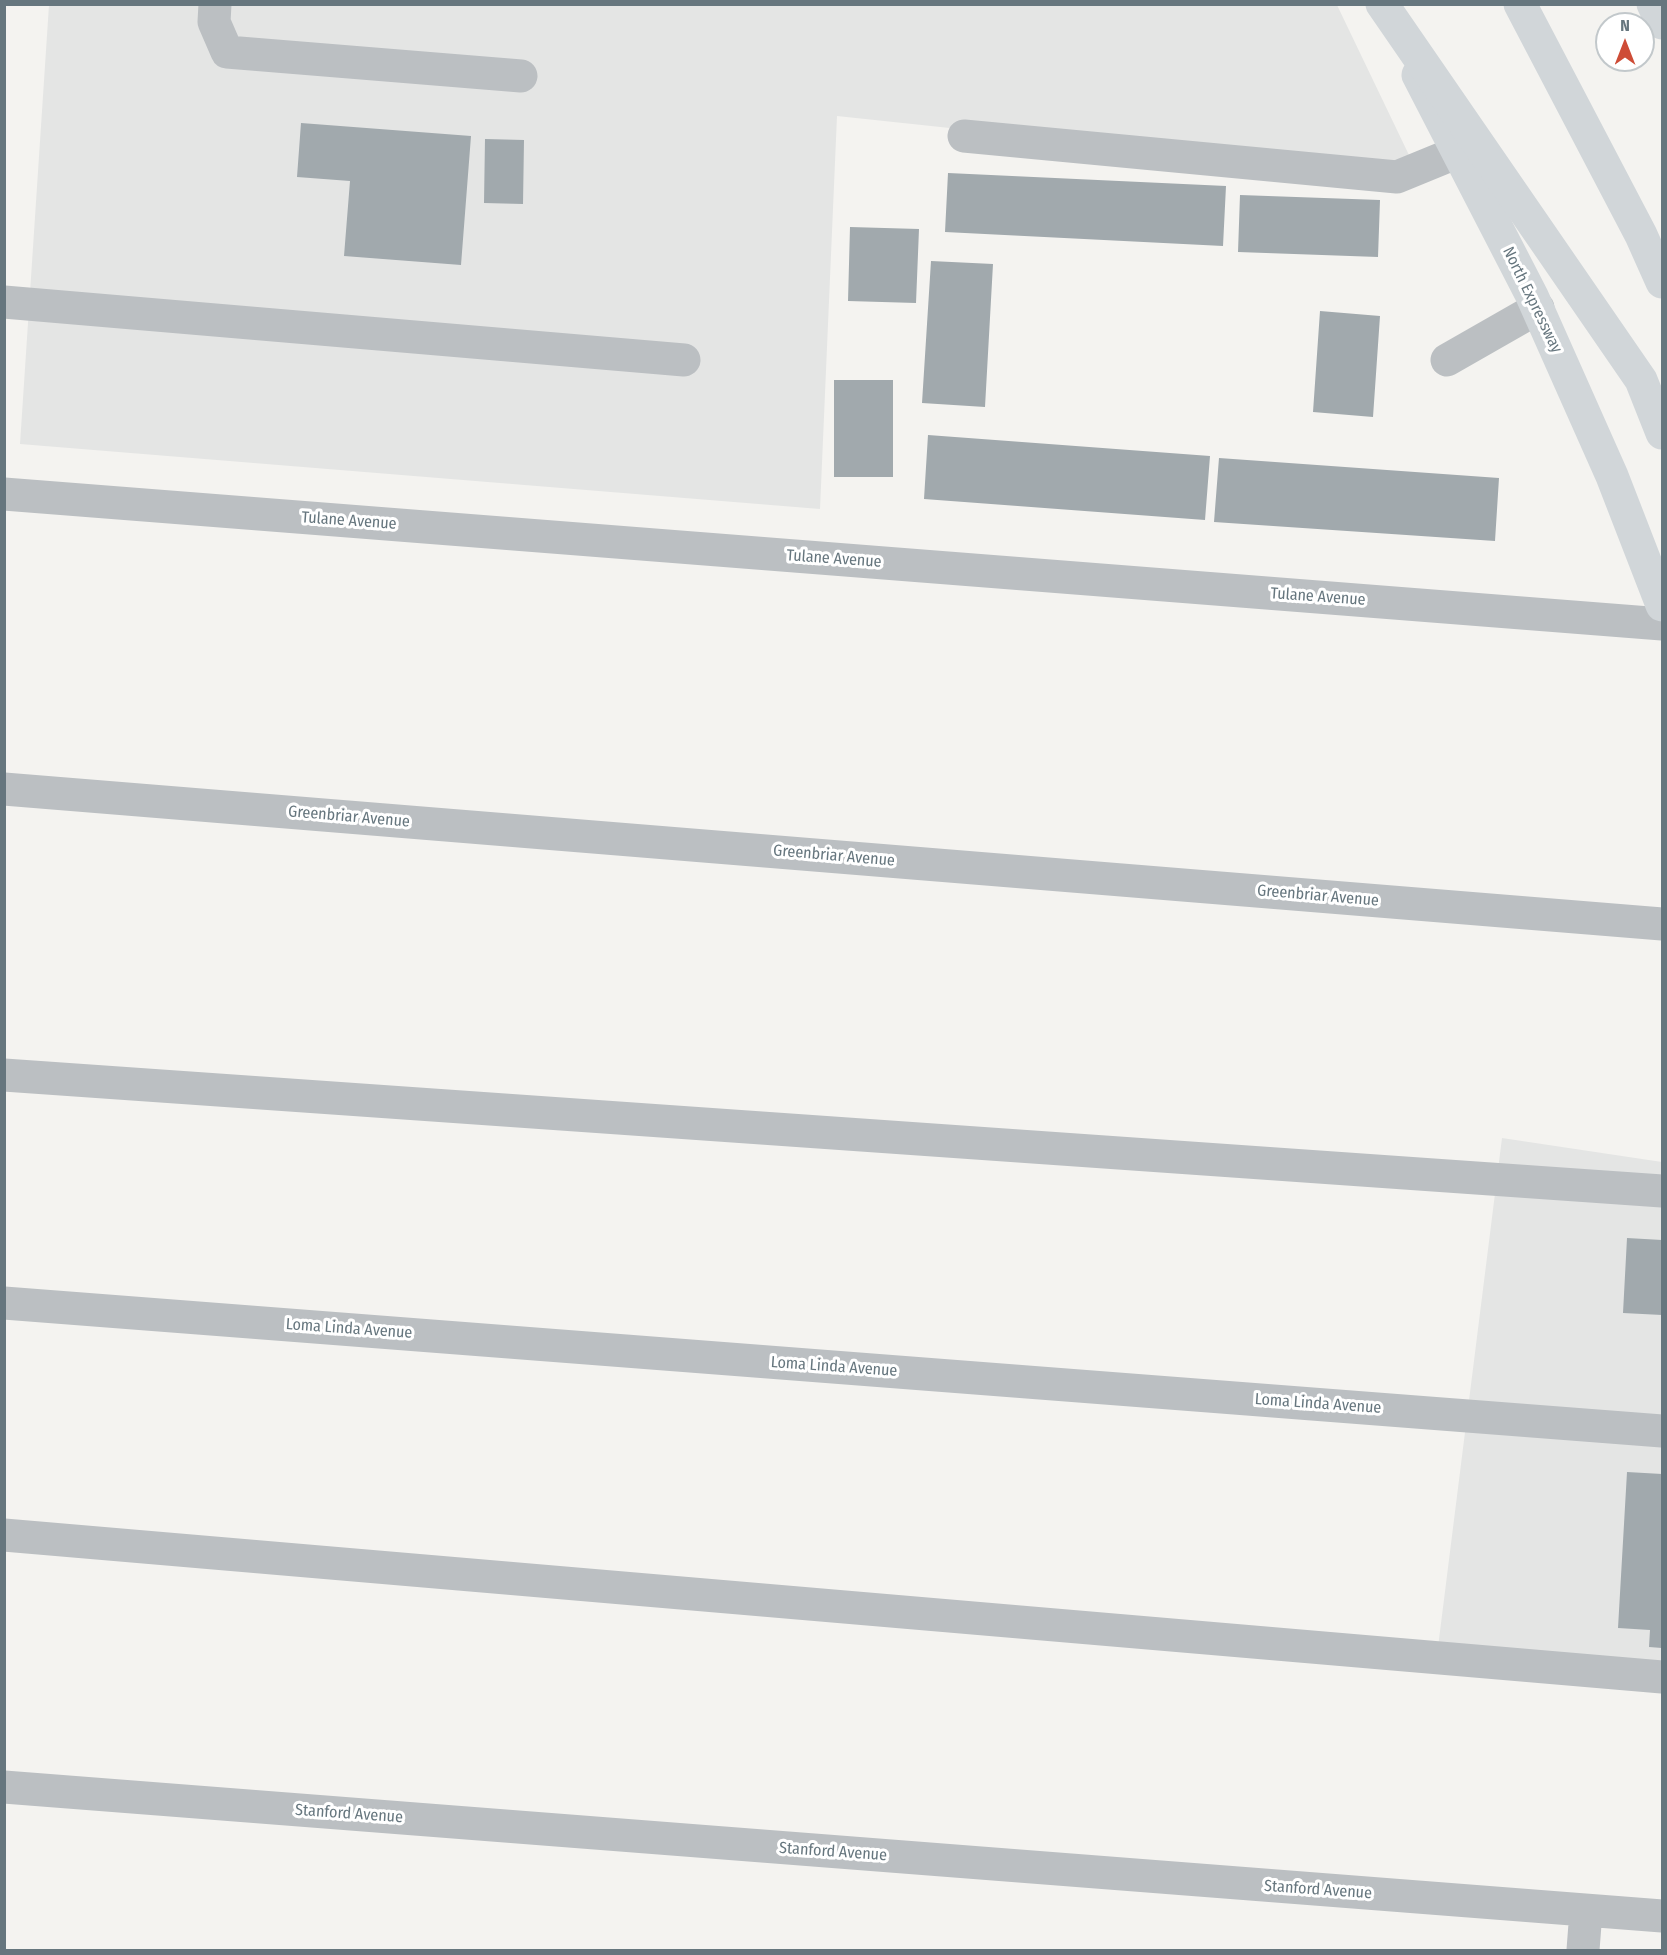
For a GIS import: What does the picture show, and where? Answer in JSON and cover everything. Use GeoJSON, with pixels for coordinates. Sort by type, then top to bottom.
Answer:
{"type":"FeatureCollection","features":[{"type":"Feature","properties":{"kind":"main road","name":"North Expressway"},"geometry":{"type":"LineString","coordinates":[[1382,4],[1538,308],[1612,476],[1662,605]]}},
{"type":"Feature","properties":{"kind":"main road"},"geometry":{"type":"LineString","coordinates":[[1382,4],[1641,380],[1662,433]]}},
{"type":"Feature","properties":{"kind":"main road"},"geometry":{"type":"LineString","coordinates":[[1520,4],[1636,225],[1662,282]]}},
{"type":"Feature","properties":{"kind":"main road"},"geometry":{"type":"LineString","coordinates":[[1653,4],[1662,23]]}},
{"type":"Feature","properties":{"kind":"street"},"geometry":{"type":"LineString","coordinates":[[215,4],[214,21],[227,52],[521,76]]}},
{"type":"Feature","properties":{"kind":"street"},"geometry":{"type":"LineString","coordinates":[[964,136],[1397,177],[1458,152]]}},
{"type":"Feature","properties":{"kind":"street"},"geometry":{"type":"LineString","coordinates":[[4,302],[684,360]]}},
{"type":"Feature","properties":{"kind":"street"},"geometry":{"type":"LineString","coordinates":[[1447,360],[1538,308]]}},
{"type":"Feature","properties":{"kind":"street","name":"Tulane Avenue"},"geometry":{"type":"LineString","coordinates":[[4,494],[1662,624]]}},
{"type":"Feature","properties":{"kind":"street","name":"Greenbriar Avenue"},"geometry":{"type":"LineString","coordinates":[[4,789],[1662,924]]}},
{"type":"Feature","properties":{"kind":"street"},"geometry":{"type":"LineString","coordinates":[[4,1075],[1662,1191]]}},
{"type":"Feature","properties":{"kind":"street","name":"Loma Linda Avenue"},"geometry":{"type":"LineString","coordinates":[[4,1303],[1662,1431]]}},
{"type":"Feature","properties":{"kind":"street"},"geometry":{"type":"LineString","coordinates":[[4,1535],[1662,1677]]}},
{"type":"Feature","properties":{"kind":"street","name":"Stanford Avenue"},"geometry":{"type":"LineString","coordinates":[[4,1787],[1662,1916]]}},
{"type":"Feature","properties":{"kind":"street"},"geometry":{"type":"LineString","coordinates":[[1583,1950],[1586,1911]]}},
{"type":"Feature","properties":{"kind":"shaded area"},"geometry":{"type":"Polygon","coordinates":[[[49,5],[1337,5],[1420,178],[837,116],[820,509],[20,444],[49,5]]]}},
{"type":"Feature","properties":{"kind":"shaded area"},"geometry":{"type":"Polygon","coordinates":[[[1502,1138],[1662,1162],[1662,1672],[1436,1663],[1502,1138]]]}},
{"type":"Feature","properties":{"kind":"building"},"geometry":{"type":"Polygon","coordinates":[[[301,123],[471,136],[461,265],[344,256],[350,181],[297,177],[301,123]]]}},
{"type":"Feature","properties":{"kind":"building"},"geometry":{"type":"Polygon","coordinates":[[[485,139],[524,140],[523,204],[484,203],[485,139]]]}},
{"type":"Feature","properties":{"kind":"building"},"geometry":{"type":"Polygon","coordinates":[[[948,173],[1226,186],[1223,246],[945,232],[948,173]]]}},
{"type":"Feature","properties":{"kind":"building"},"geometry":{"type":"Polygon","coordinates":[[[1240,195],[1380,200],[1378,257],[1238,252],[1240,195]]]}},
{"type":"Feature","properties":{"kind":"building"},"geometry":{"type":"Polygon","coordinates":[[[850,227],[919,229],[916,303],[848,301],[850,227]]]}},
{"type":"Feature","properties":{"kind":"building"},"geometry":{"type":"Polygon","coordinates":[[[931,261],[993,264],[985,407],[922,403],[931,261]]]}},
{"type":"Feature","properties":{"kind":"building"},"geometry":{"type":"Polygon","coordinates":[[[1320,311],[1380,316],[1373,417],[1313,412],[1320,311]]]}},
{"type":"Feature","properties":{"kind":"building"},"geometry":{"type":"Polygon","coordinates":[[[834,380],[893,380],[893,477],[834,477],[834,380]]]}},
{"type":"Feature","properties":{"kind":"building"},"geometry":{"type":"Polygon","coordinates":[[[928,435],[1210,456],[1205,520],[924,499],[928,435]]]}},
{"type":"Feature","properties":{"kind":"building"},"geometry":{"type":"Polygon","coordinates":[[[1219,458],[1499,478],[1495,541],[1214,522],[1219,458]]]}},
{"type":"Feature","properties":{"kind":"building"},"geometry":{"type":"Polygon","coordinates":[[[1627,1238],[1662,1240],[1662,1315],[1623,1313],[1627,1238]]]}},
{"type":"Feature","properties":{"kind":"building"},"geometry":{"type":"Polygon","coordinates":[[[1627,1472],[1662,1474],[1662,1648],[1649,1647],[1650,1630],[1618,1628],[1627,1472]]]}}]}
